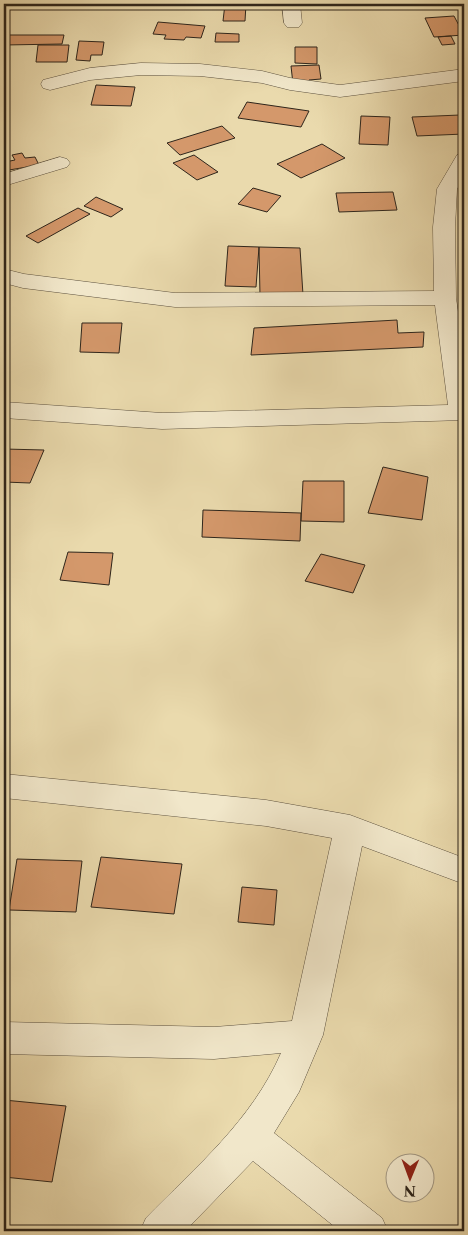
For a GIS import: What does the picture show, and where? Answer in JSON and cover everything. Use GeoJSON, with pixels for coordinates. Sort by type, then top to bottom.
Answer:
{"type":"FeatureCollection","features":[{"type":"Feature","properties":{"kind":"street"},"geometry":{"type":"LineString","coordinates":[[291,4],[293,23]]}},
{"type":"Feature","properties":{"kind":"street"},"geometry":{"type":"LineString","coordinates":[[50,84],[90,74],[160,69],[200,70],[262,77],[290,84],[340,91],[464,75]]}},
{"type":"Feature","properties":{"kind":"street"},"geometry":{"type":"LineString","coordinates":[[4,410],[162,421],[463,412],[445,298],[444,227],[464,159]]}},
{"type":"Feature","properties":{"kind":"street"},"geometry":{"type":"LineString","coordinates":[[4,180],[60,163]]}},
{"type":"Feature","properties":{"kind":"street"},"geometry":{"type":"LineString","coordinates":[[4,276],[23,281],[175,300],[445,298]]}},
{"type":"Feature","properties":{"kind":"street"},"geometry":{"type":"LineString","coordinates":[[4,786],[266,813],[350,828],[464,871]]}},
{"type":"Feature","properties":{"kind":"street"},"geometry":{"type":"LineString","coordinates":[[159,1231],[251,1137],[287,1080],[306,1035],[350,828]]}},
{"type":"Feature","properties":{"kind":"street"},"geometry":{"type":"LineString","coordinates":[[4,1038],[214,1043],[306,1035]]}},
{"type":"Feature","properties":{"kind":"street"},"geometry":{"type":"LineString","coordinates":[[251,1137],[369,1231]]}},
{"type":"Feature","properties":{"kind":"building"},"geometry":{"type":"Polygon","coordinates":[[[225,4],[246,4],[245,21],[223,21],[225,4]]]}},
{"type":"Feature","properties":{"kind":"building"},"geometry":{"type":"Polygon","coordinates":[[[454,16],[464,35],[434,37],[425,18],[454,16]]]}},
{"type":"Feature","properties":{"kind":"building"},"geometry":{"type":"Polygon","coordinates":[[[158,22],[205,26],[201,38],[186,37],[184,40],[164,39],[166,35],[153,34],[158,22]]]}},
{"type":"Feature","properties":{"kind":"building"},"geometry":{"type":"Polygon","coordinates":[[[216,33],[239,34],[239,42],[215,42],[216,33]]]}},
{"type":"Feature","properties":{"kind":"building"},"geometry":{"type":"Polygon","coordinates":[[[4,35],[64,35],[62,44],[4,45],[4,35]]]}},
{"type":"Feature","properties":{"kind":"building"},"geometry":{"type":"Polygon","coordinates":[[[451,36],[455,44],[442,45],[438,37],[451,36]]]}},
{"type":"Feature","properties":{"kind":"building"},"geometry":{"type":"Polygon","coordinates":[[[79,41],[104,42],[102,55],[91,55],[90,61],[76,60],[79,41]]]}},
{"type":"Feature","properties":{"kind":"building"},"geometry":{"type":"Polygon","coordinates":[[[38,45],[69,45],[67,62],[36,62],[38,45]]]}},
{"type":"Feature","properties":{"kind":"building"},"geometry":{"type":"Polygon","coordinates":[[[295,47],[317,47],[317,64],[295,63],[295,47]]]}},
{"type":"Feature","properties":{"kind":"building"},"geometry":{"type":"Polygon","coordinates":[[[319,65],[321,79],[309,80],[309,84],[293,84],[291,66],[319,65]]]}},
{"type":"Feature","properties":{"kind":"building"},"geometry":{"type":"Polygon","coordinates":[[[96,85],[135,87],[131,106],[91,105],[96,85]]]}},
{"type":"Feature","properties":{"kind":"building"},"geometry":{"type":"Polygon","coordinates":[[[247,102],[309,111],[301,127],[238,118],[247,102]]]}},
{"type":"Feature","properties":{"kind":"building"},"geometry":{"type":"Polygon","coordinates":[[[460,115],[464,134],[417,136],[412,117],[460,115]]]}},
{"type":"Feature","properties":{"kind":"building"},"geometry":{"type":"Polygon","coordinates":[[[361,116],[390,117],[388,145],[359,144],[361,116]]]}},
{"type":"Feature","properties":{"kind":"building"},"geometry":{"type":"Polygon","coordinates":[[[222,126],[235,138],[180,155],[167,143],[222,126]]]}},
{"type":"Feature","properties":{"kind":"building"},"geometry":{"type":"Polygon","coordinates":[[[322,144],[345,158],[301,178],[277,164],[322,144]]]}},
{"type":"Feature","properties":{"kind":"building"},"geometry":{"type":"Polygon","coordinates":[[[22,153],[25,158],[35,157],[39,165],[9,170],[5,162],[15,160],[12,155],[22,153]]]}},
{"type":"Feature","properties":{"kind":"building"},"geometry":{"type":"Polygon","coordinates":[[[194,155],[218,172],[197,180],[173,163],[194,155]]]}},
{"type":"Feature","properties":{"kind":"building"},"geometry":{"type":"Polygon","coordinates":[[[253,188],[281,196],[267,212],[238,204],[253,188]]]}},
{"type":"Feature","properties":{"kind":"building"},"geometry":{"type":"Polygon","coordinates":[[[393,192],[397,210],[339,212],[336,193],[393,192]]]}},
{"type":"Feature","properties":{"kind":"building"},"geometry":{"type":"Polygon","coordinates":[[[96,197],[123,209],[111,217],[84,206],[96,197]]]}},
{"type":"Feature","properties":{"kind":"building"},"geometry":{"type":"Polygon","coordinates":[[[78,208],[90,214],[38,243],[26,236],[78,208]]]}},
{"type":"Feature","properties":{"kind":"building"},"geometry":{"type":"Polygon","coordinates":[[[228,246],[259,247],[256,287],[225,286],[228,246]]]}},
{"type":"Feature","properties":{"kind":"building"},"geometry":{"type":"Polygon","coordinates":[[[259,247],[300,248],[303,295],[260,296],[259,247]]]}},
{"type":"Feature","properties":{"kind":"building"},"geometry":{"type":"Polygon","coordinates":[[[397,320],[398,333],[424,332],[423,347],[251,355],[254,328],[397,320]]]}},
{"type":"Feature","properties":{"kind":"building"},"geometry":{"type":"Polygon","coordinates":[[[82,323],[122,323],[119,353],[80,352],[82,323]]]}},
{"type":"Feature","properties":{"kind":"building"},"geometry":{"type":"Polygon","coordinates":[[[4,449],[44,450],[30,483],[4,482],[4,449]]]}},
{"type":"Feature","properties":{"kind":"building"},"geometry":{"type":"Polygon","coordinates":[[[383,467],[428,477],[422,520],[368,513],[383,467]]]}},
{"type":"Feature","properties":{"kind":"building"},"geometry":{"type":"Polygon","coordinates":[[[303,481],[344,481],[344,522],[301,521],[303,481]]]}},
{"type":"Feature","properties":{"kind":"building"},"geometry":{"type":"Polygon","coordinates":[[[203,510],[301,513],[300,541],[202,537],[203,510]]]}},
{"type":"Feature","properties":{"kind":"building"},"geometry":{"type":"Polygon","coordinates":[[[68,552],[113,553],[109,585],[60,580],[68,552]]]}},
{"type":"Feature","properties":{"kind":"building"},"geometry":{"type":"Polygon","coordinates":[[[321,554],[365,565],[353,593],[305,581],[321,554]]]}},
{"type":"Feature","properties":{"kind":"building"},"geometry":{"type":"Polygon","coordinates":[[[101,857],[182,864],[174,914],[91,907],[101,857]]]}},
{"type":"Feature","properties":{"kind":"building"},"geometry":{"type":"Polygon","coordinates":[[[17,859],[82,861],[76,912],[9,910],[17,859]]]}},
{"type":"Feature","properties":{"kind":"building"},"geometry":{"type":"Polygon","coordinates":[[[242,887],[277,890],[274,925],[238,922],[242,887]]]}},
{"type":"Feature","properties":{"kind":"building"},"geometry":{"type":"Polygon","coordinates":[[[4,1100],[66,1106],[52,1182],[4,1177],[4,1100]]]}}]}
